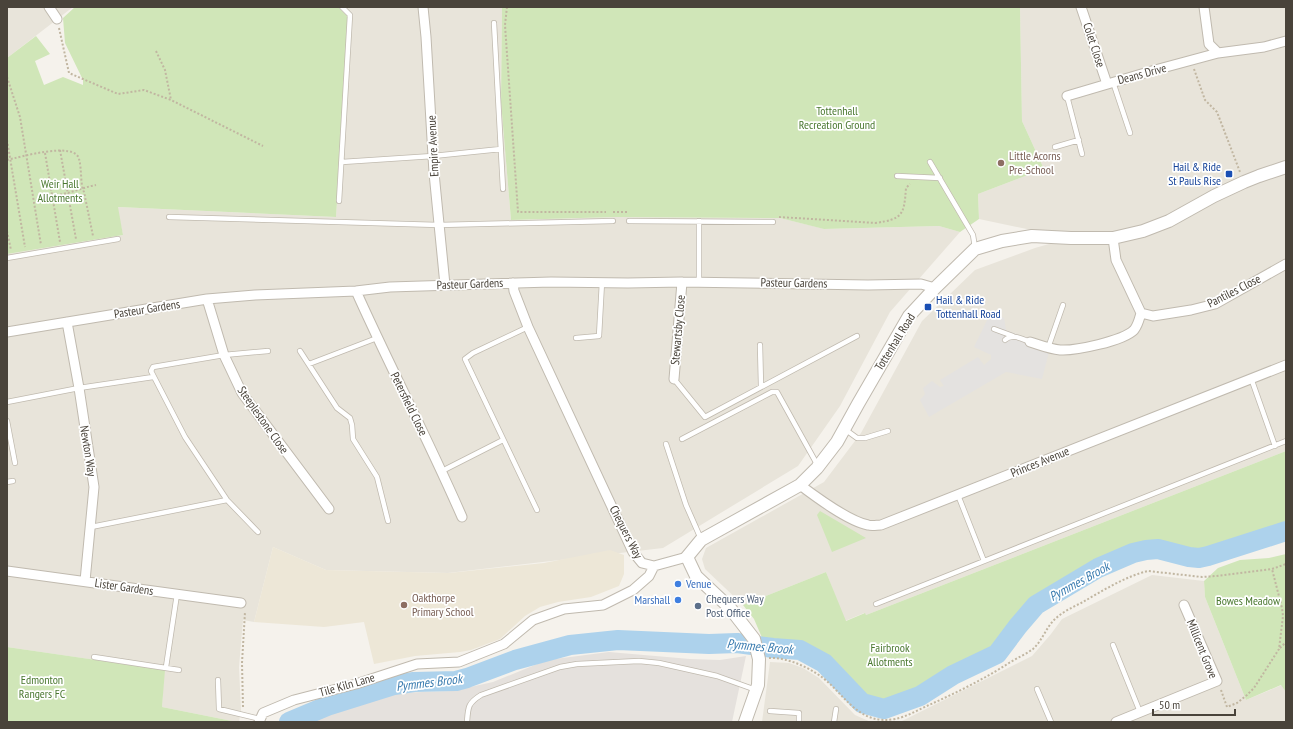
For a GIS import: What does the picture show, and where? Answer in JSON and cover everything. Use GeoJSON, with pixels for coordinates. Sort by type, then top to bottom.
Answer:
{"type":"FeatureCollection","features":[{"type":"Feature","properties":{"kind":"street"},"geometry":{"type":"LineString","coordinates":[[49,7],[57,19]]}},
{"type":"Feature","properties":{"kind":"street","name":"Empire Avenue"},"geometry":{"type":"LineString","coordinates":[[423,7],[438,225],[445,285]]}},
{"type":"Feature","properties":{"kind":"street","name":"Colet Close"},"geometry":{"type":"LineString","coordinates":[[1081,7],[1110,83]]}},
{"type":"Feature","properties":{"kind":"street"},"geometry":{"type":"LineString","coordinates":[[1204,7],[1209,44],[1218,53]]}},
{"type":"Feature","properties":{"kind":"street","name":"Deans Drive"},"geometry":{"type":"LineString","coordinates":[[1067,96],[1218,53],[1264,47],[1286,42]]}},
{"type":"Feature","properties":{"kind":"street","name":"Tottenhall Road"},"geometry":{"type":"LineString","coordinates":[[687,557],[701,540],[800,485],[818,466],[837,442],[909,316],[975,249],[1002,241],[1032,236],[1113,238],[1143,231],[1169,221],[1244,182],[1286,167]]}},
{"type":"Feature","properties":{"kind":"street"},"geometry":{"type":"LineString","coordinates":[[1113,238],[1116,260],[1141,313],[1138,324]]}},
{"type":"Feature","properties":{"kind":"street","name":"Pantiles Close"},"geometry":{"type":"LineString","coordinates":[[1141,313],[1153,316],[1191,310],[1215,304],[1286,264]]}},
{"type":"Feature","properties":{"kind":"street","name":"Stewartsby Close"},"geometry":{"type":"LineString","coordinates":[[674,378],[682,282]]}},
{"type":"Feature","properties":{"kind":"street","name":"Pasteur Gardens"},"geometry":{"type":"LineString","coordinates":[[7,332],[207,299],[254,295],[356,291],[390,287],[514,283],[699,282],[921,284],[935,288]]}},
{"type":"Feature","properties":{"kind":"street","name":"Chequers Way"},"geometry":{"type":"LineString","coordinates":[[514,283],[514,291],[528,327],[633,552],[642,564],[654,566],[687,557]]}},
{"type":"Feature","properties":{"kind":"street","name":"Petersfield Close"},"geometry":{"type":"LineString","coordinates":[[356,291],[377,338],[442,471],[462,517]]}},
{"type":"Feature","properties":{"kind":"street","name":"Steeplestone Close"},"geometry":{"type":"LineString","coordinates":[[207,299],[224,355],[242,393],[329,509]]}},
{"type":"Feature","properties":{"kind":"street"},"geometry":{"type":"LineString","coordinates":[[1035,345],[1062,350],[1096,346],[1133,331],[1138,324],[1146,318],[1153,316]]}},
{"type":"Feature","properties":{"kind":"street","name":"Newton Way"},"geometry":{"type":"LineString","coordinates":[[66,322],[79,388],[94,487],[85,581]]}},
{"type":"Feature","properties":{"kind":"street","name":"Princes Avenue"},"geometry":{"type":"LineString","coordinates":[[800,485],[817,498],[856,521],[869,526],[881,525],[1286,364]]}},
{"type":"Feature","properties":{"kind":"street"},"geometry":{"type":"LineString","coordinates":[[687,557],[696,576],[730,608],[754,639],[759,659],[758,685],[745,722]]}},
{"type":"Feature","properties":{"kind":"street","name":"Tile Kiln Lane"},"geometry":{"type":"LineString","coordinates":[[259,721],[263,713],[294,700],[356,684],[417,664],[459,662],[504,644],[533,620],[564,609],[604,605],[633,590],[649,576],[654,566]]}},
{"type":"Feature","properties":{"kind":"street","name":"Lister Gardens"},"geometry":{"type":"LineString","coordinates":[[7,571],[241,603]]}},
{"type":"Feature","properties":{"kind":"street","name":"Millicent Grove"},"geometry":{"type":"LineString","coordinates":[[1116,722],[1217,681],[1184,605]]}},
{"type":"Feature","properties":{"kind":"lane"},"geometry":{"type":"LineString","coordinates":[[339,201],[350,15],[342,7]]}},
{"type":"Feature","properties":{"kind":"lane"},"geometry":{"type":"LineString","coordinates":[[494,23],[504,189]]}},
{"type":"Feature","properties":{"kind":"lane"},"geometry":{"type":"LineString","coordinates":[[1110,83],[1130,133]]}},
{"type":"Feature","properties":{"kind":"lane"},"geometry":{"type":"LineString","coordinates":[[1067,96],[1082,154]]}},
{"type":"Feature","properties":{"kind":"lane"},"geometry":{"type":"LineString","coordinates":[[1055,147],[1079,140]]}},
{"type":"Feature","properties":{"kind":"lane"},"geometry":{"type":"LineString","coordinates":[[342,162],[433,156],[501,149]]}},
{"type":"Feature","properties":{"kind":"lane"},"geometry":{"type":"LineString","coordinates":[[930,162],[973,235],[975,249]]}},
{"type":"Feature","properties":{"kind":"lane"},"geometry":{"type":"LineString","coordinates":[[897,176],[940,178]]}},
{"type":"Feature","properties":{"kind":"lane"},"geometry":{"type":"LineString","coordinates":[[169,217],[438,225],[613,221]]}},
{"type":"Feature","properties":{"kind":"lane"},"geometry":{"type":"LineString","coordinates":[[629,221],[774,219]]}},
{"type":"Feature","properties":{"kind":"lane"},"geometry":{"type":"LineString","coordinates":[[699,221],[699,282]]}},
{"type":"Feature","properties":{"kind":"lane"},"geometry":{"type":"LineString","coordinates":[[7,258],[118,239]]}},
{"type":"Feature","properties":{"kind":"lane"},"geometry":{"type":"LineString","coordinates":[[576,338],[599,336],[602,282]]}},
{"type":"Feature","properties":{"kind":"lane"},"geometry":{"type":"LineString","coordinates":[[1048,348],[1063,305]]}},
{"type":"Feature","properties":{"kind":"lane"},"geometry":{"type":"LineString","coordinates":[[528,327],[473,353],[465,359],[537,510]]}},
{"type":"Feature","properties":{"kind":"lane"},"geometry":{"type":"LineString","coordinates":[[994,329],[1035,345]]}},
{"type":"Feature","properties":{"kind":"lane"},"geometry":{"type":"LineString","coordinates":[[674,378],[705,417],[857,336]]}},
{"type":"Feature","properties":{"kind":"lane"},"geometry":{"type":"LineString","coordinates":[[1005,340],[1008,337],[1013,336]]}},
{"type":"Feature","properties":{"kind":"lane"},"geometry":{"type":"LineString","coordinates":[[309,364],[377,338]]}},
{"type":"Feature","properties":{"kind":"lane"},"geometry":{"type":"LineString","coordinates":[[760,345],[761,386]]}},
{"type":"Feature","properties":{"kind":"lane"},"geometry":{"type":"LineString","coordinates":[[258,532],[227,500],[185,437],[151,371],[153,367],[224,355],[268,351]]}},
{"type":"Feature","properties":{"kind":"lane"},"geometry":{"type":"LineString","coordinates":[[300,351],[337,408],[350,418],[353,439],[377,477],[388,521]]}},
{"type":"Feature","properties":{"kind":"lane"},"geometry":{"type":"LineString","coordinates":[[7,402],[79,388],[153,377]]}},
{"type":"Feature","properties":{"kind":"lane"},"geometry":{"type":"LineString","coordinates":[[1251,378],[1275,446]]}},
{"type":"Feature","properties":{"kind":"lane"},"geometry":{"type":"LineString","coordinates":[[682,439],[772,392],[778,392],[818,466]]}},
{"type":"Feature","properties":{"kind":"lane"},"geometry":{"type":"LineString","coordinates":[[7,420],[15,463]]}},
{"type":"Feature","properties":{"kind":"lane"},"geometry":{"type":"LineString","coordinates":[[844,429],[857,438],[865,438],[888,431]]}},
{"type":"Feature","properties":{"kind":"lane"},"geometry":{"type":"LineString","coordinates":[[442,471],[503,440]]}},
{"type":"Feature","properties":{"kind":"lane"},"geometry":{"type":"LineString","coordinates":[[876,604],[1286,441]]}},
{"type":"Feature","properties":{"kind":"lane"},"geometry":{"type":"LineString","coordinates":[[666,444],[686,505],[701,540]]}},
{"type":"Feature","properties":{"kind":"lane"},"geometry":{"type":"LineString","coordinates":[[7,482],[13,481]]}},
{"type":"Feature","properties":{"kind":"lane"},"geometry":{"type":"LineString","coordinates":[[958,495],[984,561]]}},
{"type":"Feature","properties":{"kind":"lane"},"geometry":{"type":"LineString","coordinates":[[91,527],[227,500]]}},
{"type":"Feature","properties":{"kind":"lane"},"geometry":{"type":"LineString","coordinates":[[166,667],[177,594]]}},
{"type":"Feature","properties":{"kind":"lane"},"geometry":{"type":"LineString","coordinates":[[1113,645],[1140,712]]}},
{"type":"Feature","properties":{"kind":"lane"},"geometry":{"type":"LineString","coordinates":[[94,657],[179,670]]}},
{"type":"Feature","properties":{"kind":"lane"},"geometry":{"type":"LineString","coordinates":[[467,722],[468,706],[473,700],[481,695],[560,667],[577,664],[639,661],[659,663],[717,676],[756,690]]}},
{"type":"Feature","properties":{"kind":"lane"},"geometry":{"type":"LineString","coordinates":[[218,680],[219,709],[259,721]]}},
{"type":"Feature","properties":{"kind":"lane"},"geometry":{"type":"LineString","coordinates":[[1037,689],[1051,722]]}},
{"type":"Feature","properties":{"kind":"lane"},"geometry":{"type":"LineString","coordinates":[[834,722],[836,709]]}},
{"type":"Feature","properties":{"kind":"lane"},"geometry":{"type":"LineString","coordinates":[[770,711],[800,713],[798,722]]}},
{"type":"Feature","properties":{"kind":"path"},"geometry":{"type":"LineString","coordinates":[[507,7],[505,25],[518,212],[635,212]]}},
{"type":"Feature","properties":{"kind":"path"},"geometry":{"type":"LineString","coordinates":[[57,19],[69,73],[118,94],[144,90],[171,100],[263,146]]}},
{"type":"Feature","properties":{"kind":"path"},"geometry":{"type":"LineString","coordinates":[[156,51],[165,70],[171,100]]}},
{"type":"Feature","properties":{"kind":"path"},"geometry":{"type":"LineString","coordinates":[[1192,61],[1205,100],[1217,112],[1244,182]]}},
{"type":"Feature","properties":{"kind":"path"},"geometry":{"type":"LineString","coordinates":[[7,77],[20,117],[41,245]]}},
{"type":"Feature","properties":{"kind":"path"},"geometry":{"type":"LineString","coordinates":[[7,140],[26,248]]}},
{"type":"Feature","properties":{"kind":"path"},"geometry":{"type":"LineString","coordinates":[[7,160],[60,150],[69,150],[79,156],[83,189],[93,236]]}},
{"type":"Feature","properties":{"kind":"path"},"geometry":{"type":"LineString","coordinates":[[60,150],[76,239]]}},
{"type":"Feature","properties":{"kind":"path"},"geometry":{"type":"LineString","coordinates":[[45,152],[60,242]]}},
{"type":"Feature","properties":{"kind":"path"},"geometry":{"type":"LineString","coordinates":[[774,219],[875,223],[890,221],[899,216],[904,207],[906,188],[911,184]]}},
{"type":"Feature","properties":{"kind":"path"},"geometry":{"type":"LineString","coordinates":[[52,195],[68,194],[72,190],[83,189],[96,185]]}},
{"type":"Feature","properties":{"kind":"path"},"geometry":{"type":"LineString","coordinates":[[7,231],[11,250]]}},
{"type":"Feature","properties":{"kind":"path"},"geometry":{"type":"LineString","coordinates":[[759,659],[776,658],[790,660],[829,683],[857,711],[869,717],[884,720],[896,719],[989,676],[1033,648],[1040,641],[1053,621],[1061,614],[1105,590],[1141,573],[1153,571],[1202,577],[1272,568],[1286,564]]}},
{"type":"Feature","properties":{"kind":"path"},"geometry":{"type":"LineString","coordinates":[[1272,568],[1283,616],[1279,649]]}},
{"type":"Feature","properties":{"kind":"path"},"geometry":{"type":"LineString","coordinates":[[241,603],[246,604],[242,663],[243,705],[245,711]]}},
{"type":"Feature","properties":{"kind":"path"},"geometry":{"type":"LineString","coordinates":[[1217,681],[1227,707],[1237,703],[1254,688],[1279,649],[1286,642]]}},
{"type":"Feature","properties":{"kind":"shaded area"},"geometry":{"type":"Polygon","coordinates":[[[7,7],[73,7],[7,58],[7,7]]]}},
{"type":"Feature","properties":{"kind":"shaded area"},"geometry":{"type":"Polygon","coordinates":[[[339,7],[502,7],[501,102],[511,220],[615,217],[780,218],[825,229],[939,226],[960,232],[890,312],[840,406],[798,466],[663,548],[448,573],[326,570],[273,547],[254,622],[243,620],[239,667],[241,710],[239,722],[237,722],[162,707],[164,670],[7,647],[7,254],[123,235],[117,207],[336,217],[349,18],[339,7]]]}},
{"type":"Feature","properties":{"kind":"shaded area"},"geometry":{"type":"Polygon","coordinates":[[[1020,7],[1286,7],[1286,451],[866,615],[864,613],[845,621],[826,572],[743,605],[705,569],[702,559],[706,548],[824,482],[861,433],[922,321],[975,270],[1035,248],[1070,238],[979,219],[978,194],[1044,169],[1022,121],[1020,7]]]}},
{"type":"Feature","properties":{"kind":"shaded area"},"geometry":{"type":"Polygon","coordinates":[[[991,312],[1004,318],[1006,330],[1027,338],[1030,348],[1049,352],[1042,379],[1006,372],[929,417],[920,400],[925,394],[923,388],[932,381],[940,387],[944,386],[940,380],[978,357],[984,365],[991,359],[991,355],[974,347],[991,312]]]}},
{"type":"Feature","properties":{"kind":"shaded area","name":"Oakthorpe Primary School"},"geometry":{"type":"Polygon","coordinates":[[[273,547],[326,570],[449,573],[544,563],[610,550],[624,555],[624,574],[619,586],[591,597],[558,602],[540,607],[525,616],[500,639],[471,650],[415,656],[374,664],[364,622],[324,627],[254,622],[273,547]]]}},
{"type":"Feature","properties":{"kind":"shaded area"},"geometry":{"type":"Polygon","coordinates":[[[1152,575],[1204,581],[1205,597],[1246,700],[1282,685],[1286,692],[1286,722],[900,722],[1032,656],[1062,619],[1152,575]]]}},
{"type":"Feature","properties":{"kind":"shaded area"},"geometry":{"type":"Polygon","coordinates":[[[609,652],[720,660],[746,656],[732,722],[307,722],[366,697],[393,693],[452,691],[493,682],[547,660],[609,652]]]}},
{"type":"Feature","properties":{"kind":"shaded area"},"geometry":{"type":"Polygon","coordinates":[[[770,662],[789,663],[803,668],[819,678],[855,715],[871,722],[762,722],[770,662]]]}},
{"type":"Feature","properties":{"kind":"green space","name":"Weir Hall Allotments"},"geometry":{"type":"Polygon","coordinates":[[[75,7],[338,7],[349,18],[336,217],[118,207],[123,235],[7,254],[7,58],[36,36],[50,54],[35,61],[44,85],[63,77],[83,85],[83,80],[65,43],[63,18],[75,7]]]}},
{"type":"Feature","properties":{"kind":"green space","name":"Tottenhall Recreation Ground"},"geometry":{"type":"Polygon","coordinates":[[[502,7],[1020,7],[1022,121],[1044,169],[978,194],[979,219],[960,232],[939,226],[824,229],[780,218],[615,217],[511,220],[501,102],[502,7]]]}},
{"type":"Feature","properties":{"kind":"green space","name":"Fairbrook Allotments"},"geometry":{"type":"Polygon","coordinates":[[[1286,451],[1286,525],[1199,553],[1159,545],[1145,545],[1099,562],[1030,604],[996,649],[901,702],[890,704],[875,703],[864,697],[842,671],[828,661],[800,648],[763,640],[754,619],[743,605],[826,572],[846,621],[865,613],[866,615],[1286,451]]]}},
{"type":"Feature","properties":{"kind":"green space"},"geometry":{"type":"Polygon","coordinates":[[[820,511],[866,538],[832,552],[817,515],[820,511]]]}},
{"type":"Feature","properties":{"kind":"green space","name":"Bowes Meadow"},"geometry":{"type":"Polygon","coordinates":[[[1286,554],[1286,692],[1281,685],[1246,700],[1205,597],[1204,581],[1218,568],[1240,560],[1269,558],[1286,554]]]}},
{"type":"Feature","properties":{"kind":"green space","name":"Edmonton Rangers FC"},"geometry":{"type":"Polygon","coordinates":[[[7,647],[165,670],[162,707],[237,722],[7,722],[7,647]]]}},
{"type":"Feature","properties":{"kind":"waterway","name":"Pymmes Brook"},"geometry":{"type":"LineString","coordinates":[[289,722],[327,706],[394,685],[414,682],[456,681],[515,660],[570,645],[618,640],[709,644],[737,643],[800,650],[824,663],[862,703],[884,709],[920,696],[953,675],[997,654],[1036,605],[1098,568],[1133,553],[1146,550],[1158,549],[1199,558],[1286,531]]}},
{"type":"Feature","properties":{"kind":"place","name":"Little Acorns Pre-School"},"geometry":{"type":"Point","coordinates":[1001,163]}},
{"type":"Feature","properties":{"kind":"place","name":"Hail & Ride St Pauls Rise"},"geometry":{"type":"Point","coordinates":[1229,174]}},
{"type":"Feature","properties":{"kind":"place","name":"Hail & Ride Tottenhall Road"},"geometry":{"type":"Point","coordinates":[928,307]}},
{"type":"Feature","properties":{"kind":"place","name":"Venue"},"geometry":{"type":"Point","coordinates":[678,584]}},
{"type":"Feature","properties":{"kind":"place","name":"Marshall"},"geometry":{"type":"Point","coordinates":[678,600]}},
{"type":"Feature","properties":{"kind":"place","name":"Oakthorpe Primary School"},"geometry":{"type":"Point","coordinates":[404,605]}},
{"type":"Feature","properties":{"kind":"place","name":"Chequers Way Post Office"},"geometry":{"type":"Point","coordinates":[698,606]}}]}
